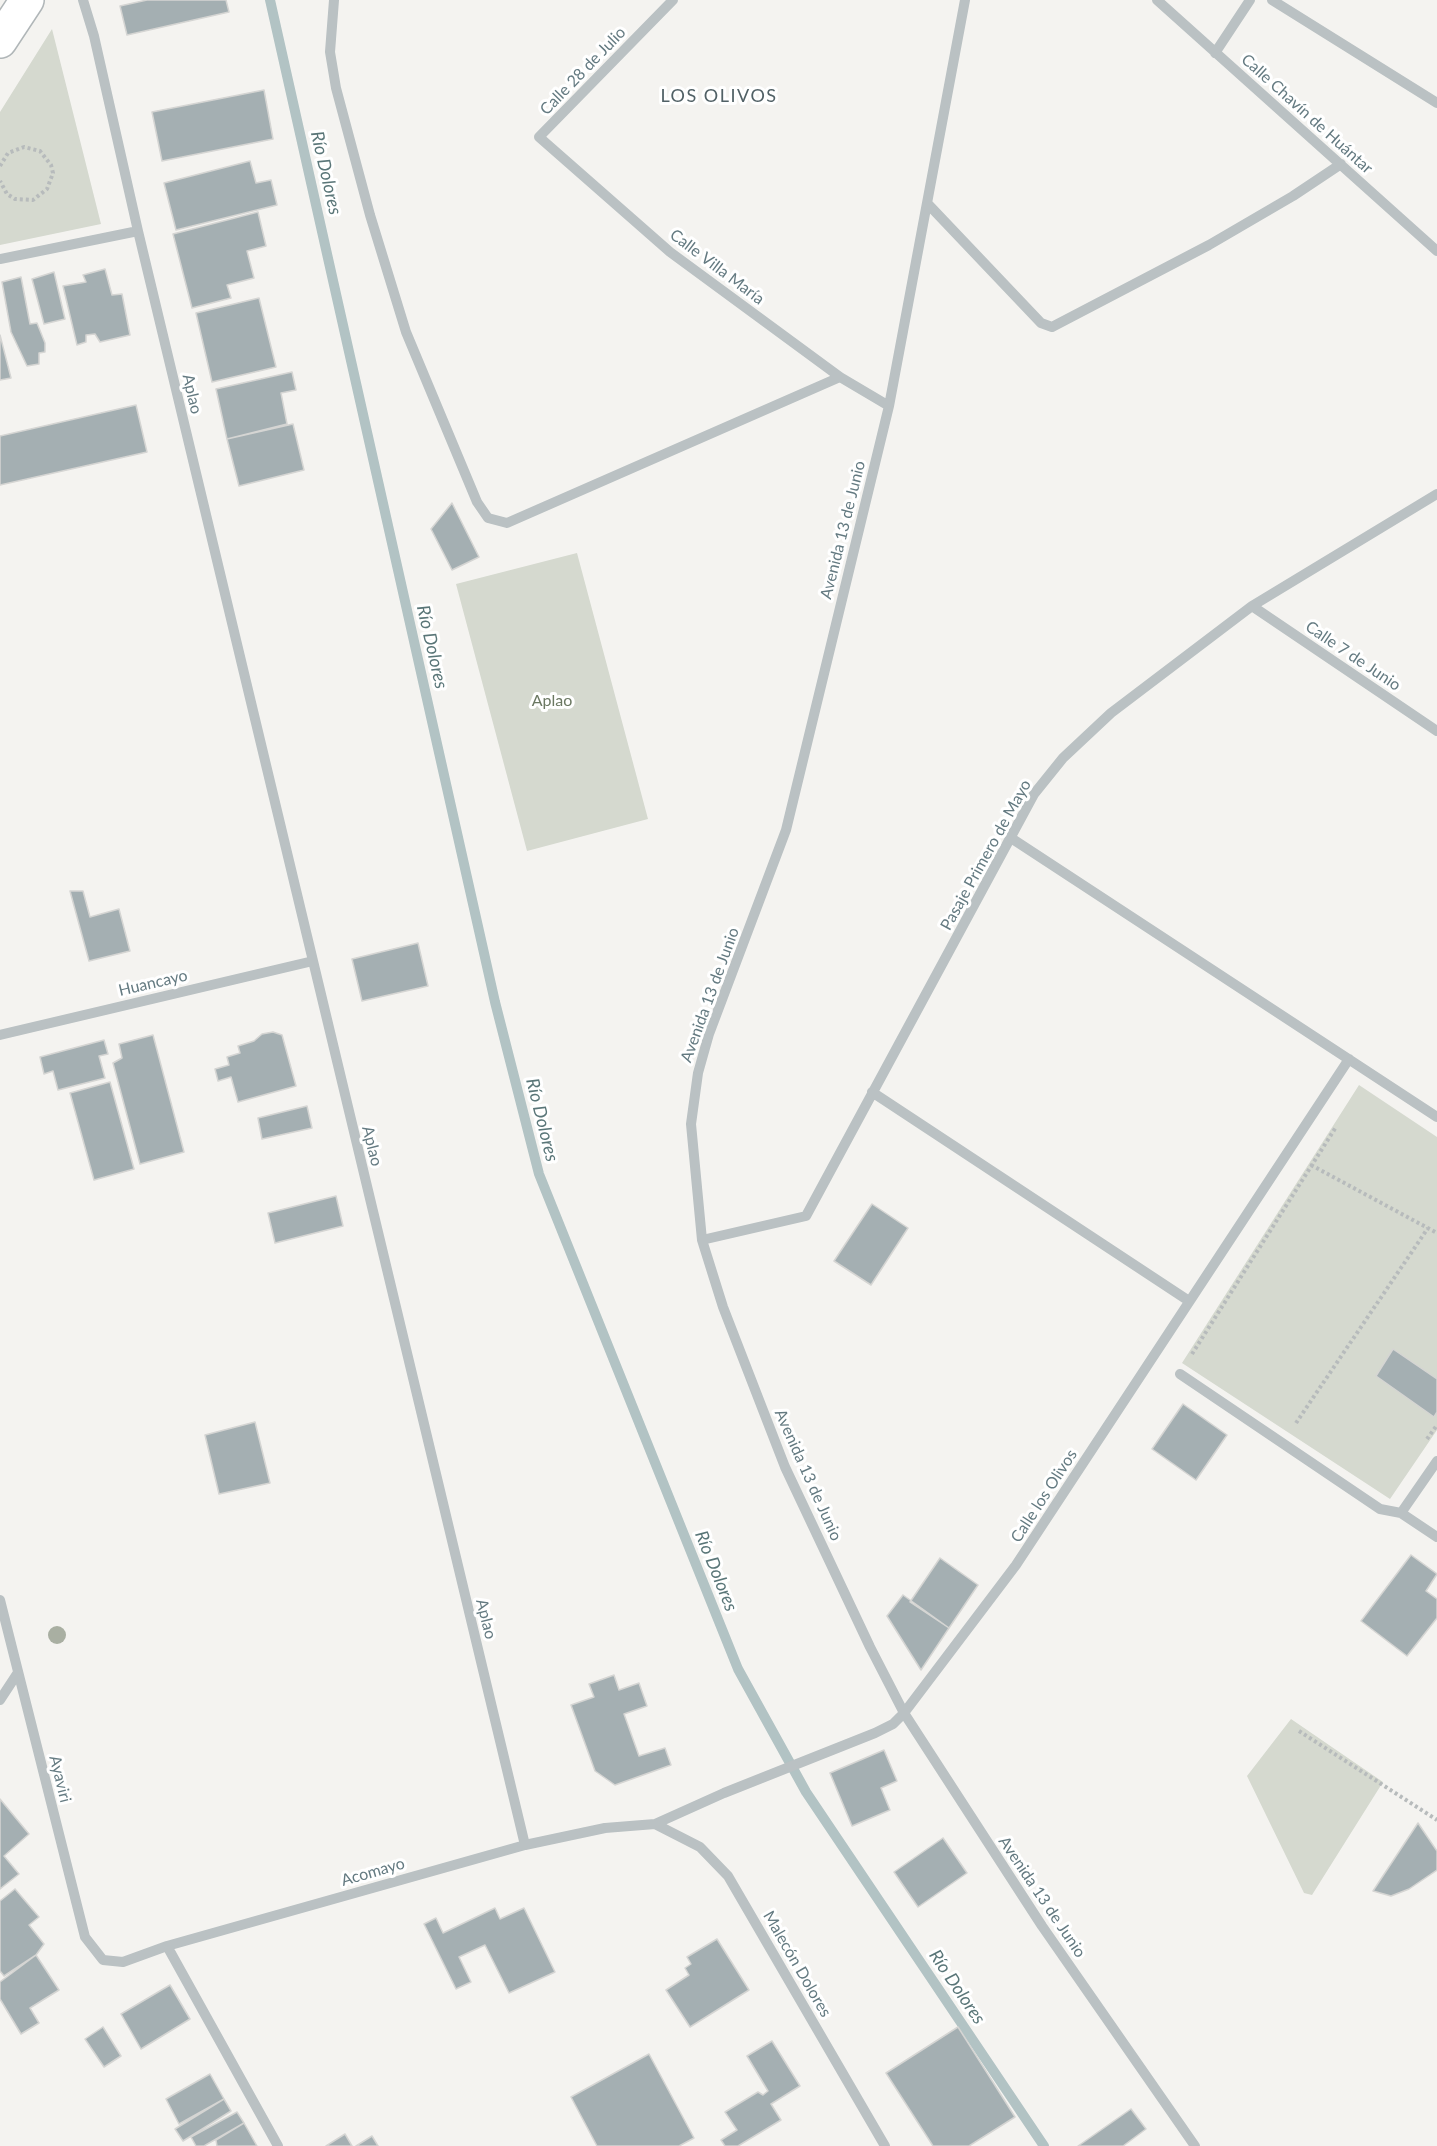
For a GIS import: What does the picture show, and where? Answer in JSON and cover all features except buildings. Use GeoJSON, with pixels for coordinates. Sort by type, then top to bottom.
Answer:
{"type":"FeatureCollection","features":[{"type":"Feature","properties":{"kind":"main road"},"geometry":{"type":"LineString","coordinates":[[0,41],[27,0]]}},
{"type":"Feature","properties":{"kind":"street"},"geometry":{"type":"LineString","coordinates":[[334,0],[330,52],[336,88],[370,215],[406,332],[477,502],[488,518],[507,523],[840,376]]}},
{"type":"Feature","properties":{"kind":"street","name":"Calle 28 de Julio"},"geometry":{"type":"LineString","coordinates":[[539,137],[673,0]]}},
{"type":"Feature","properties":{"kind":"street","name":"Avenida 13 de Junio"},"geometry":{"type":"LineString","coordinates":[[965,0],[889,406],[786,830],[709,1034],[698,1073],[692,1124],[702,1240],[723,1307],[785,1467],[904,1713],[1042,1926],[1196,2146]]}},
{"type":"Feature","properties":{"kind":"street","name":"Calle Chavín de Huántar"},"geometry":{"type":"LineString","coordinates":[[1157,0],[1437,250]]}},
{"type":"Feature","properties":{"kind":"street"},"geometry":{"type":"LineString","coordinates":[[1215,53],[1250,0]]}},
{"type":"Feature","properties":{"kind":"street"},"geometry":{"type":"LineString","coordinates":[[1272,0],[1437,103]]}},
{"type":"Feature","properties":{"kind":"street","name":"Aplao"},"geometry":{"type":"LineString","coordinates":[[86,2],[138,231],[525,1845]]}},
{"type":"Feature","properties":{"kind":"street","name":"Calle Villa María"},"geometry":{"type":"LineString","coordinates":[[539,137],[670,252],[840,376],[889,406]]}},
{"type":"Feature","properties":{"kind":"street"},"geometry":{"type":"LineString","coordinates":[[927,203],[1041,322],[1052,327],[1209,245],[1293,196],[1341,164]]}},
{"type":"Feature","properties":{"kind":"street"},"geometry":{"type":"LineString","coordinates":[[0,259],[138,231]]}},
{"type":"Feature","properties":{"kind":"street","name":"Pasaje Primero de Mayo"},"geometry":{"type":"LineString","coordinates":[[702,1240],[806,1216],[1034,794],[1062,758],[1110,713],[1252,606],[1437,494]]}},
{"type":"Feature","properties":{"kind":"street","name":"Calle 7 de Junio"},"geometry":{"type":"LineString","coordinates":[[1252,606],[1437,731]]}},
{"type":"Feature","properties":{"kind":"street"},"geometry":{"type":"LineString","coordinates":[[1011,838],[1437,1118]]}},
{"type":"Feature","properties":{"kind":"street","name":"Huancayo"},"geometry":{"type":"LineString","coordinates":[[0,1035],[313,961]]}},
{"type":"Feature","properties":{"kind":"street","name":"Calle los Olivos"},"geometry":{"type":"LineString","coordinates":[[655,1824],[724,1793],[875,1733],[894,1724],[904,1713],[1016,1565],[1349,1059]]}},
{"type":"Feature","properties":{"kind":"street"},"geometry":{"type":"LineString","coordinates":[[872,1092],[1189,1301]]}},
{"type":"Feature","properties":{"kind":"street"},"geometry":{"type":"LineString","coordinates":[[1180,1374],[1380,1509],[1401,1513],[1437,1537]]}},
{"type":"Feature","properties":{"kind":"street"},"geometry":{"type":"LineString","coordinates":[[1401,1513],[1437,1461]]}},
{"type":"Feature","properties":{"kind":"street","name":"Ayaviri"},"geometry":{"type":"LineString","coordinates":[[0,1600],[85,1937],[103,1960]]}},
{"type":"Feature","properties":{"kind":"street"},"geometry":{"type":"LineString","coordinates":[[0,1700],[17,1674]]}},
{"type":"Feature","properties":{"kind":"street","name":"Acomayo"},"geometry":{"type":"LineString","coordinates":[[103,1960],[123,1962],[166,1946],[525,1845],[605,1828],[655,1824]]}},
{"type":"Feature","properties":{"kind":"street","name":"Malecón Dolores"},"geometry":{"type":"LineString","coordinates":[[655,1824],[700,1847],[728,1876],[885,2146]]}},
{"type":"Feature","properties":{"kind":"street"},"geometry":{"type":"LineString","coordinates":[[166,1946],[278,2146]]}},
{"type":"Feature","properties":{"kind":"path"},"geometry":{"type":"LineString","coordinates":[[0,166],[2,158],[15,149],[32,148],[46,157],[53,173],[48,189],[33,200],[15,199],[7,194],[0,181]]}},
{"type":"Feature","properties":{"kind":"path"},"geometry":{"type":"LineString","coordinates":[[1191,1355],[1342,1118]]}},
{"type":"Feature","properties":{"kind":"path"},"geometry":{"type":"LineString","coordinates":[[1311,1165],[1437,1233]]}},
{"type":"Feature","properties":{"kind":"path"},"geometry":{"type":"LineString","coordinates":[[1289,1433],[1428,1228]]}},
{"type":"Feature","properties":{"kind":"path"},"geometry":{"type":"LineString","coordinates":[[1299,1731],[1437,1820]]}},
{"type":"Feature","properties":{"kind":"green space"},"geometry":{"type":"Polygon","coordinates":[[[52,29],[101,224],[0,245],[0,112],[52,29]]]}},
{"type":"Feature","properties":{"kind":"green space","name":"Aplao"},"geometry":{"type":"Polygon","coordinates":[[[577,553],[648,819],[527,851],[456,584],[577,553]]]}},
{"type":"Feature","properties":{"kind":"green space"},"geometry":{"type":"Polygon","coordinates":[[[1359,1085],[1437,1137],[1437,1430],[1390,1499],[1182,1363],[1359,1085]]]}},
{"type":"Feature","properties":{"kind":"green space"},"geometry":{"type":"Polygon","coordinates":[[[1291,1719],[1383,1782],[1312,1895],[1304,1893],[1247,1776],[1291,1719]]]}},
{"type":"Feature","properties":{"kind":"waterway","name":"Río Dolores"},"geometry":{"type":"LineString","coordinates":[[270,0],[495,1002],[539,1174],[738,1669],[806,1792],[1044,2146]]}},
{"type":"Feature","properties":{"kind":"district","name":"LOS OLIVOS"},"geometry":{"type":"Point","coordinates":[719,96]}}]}
